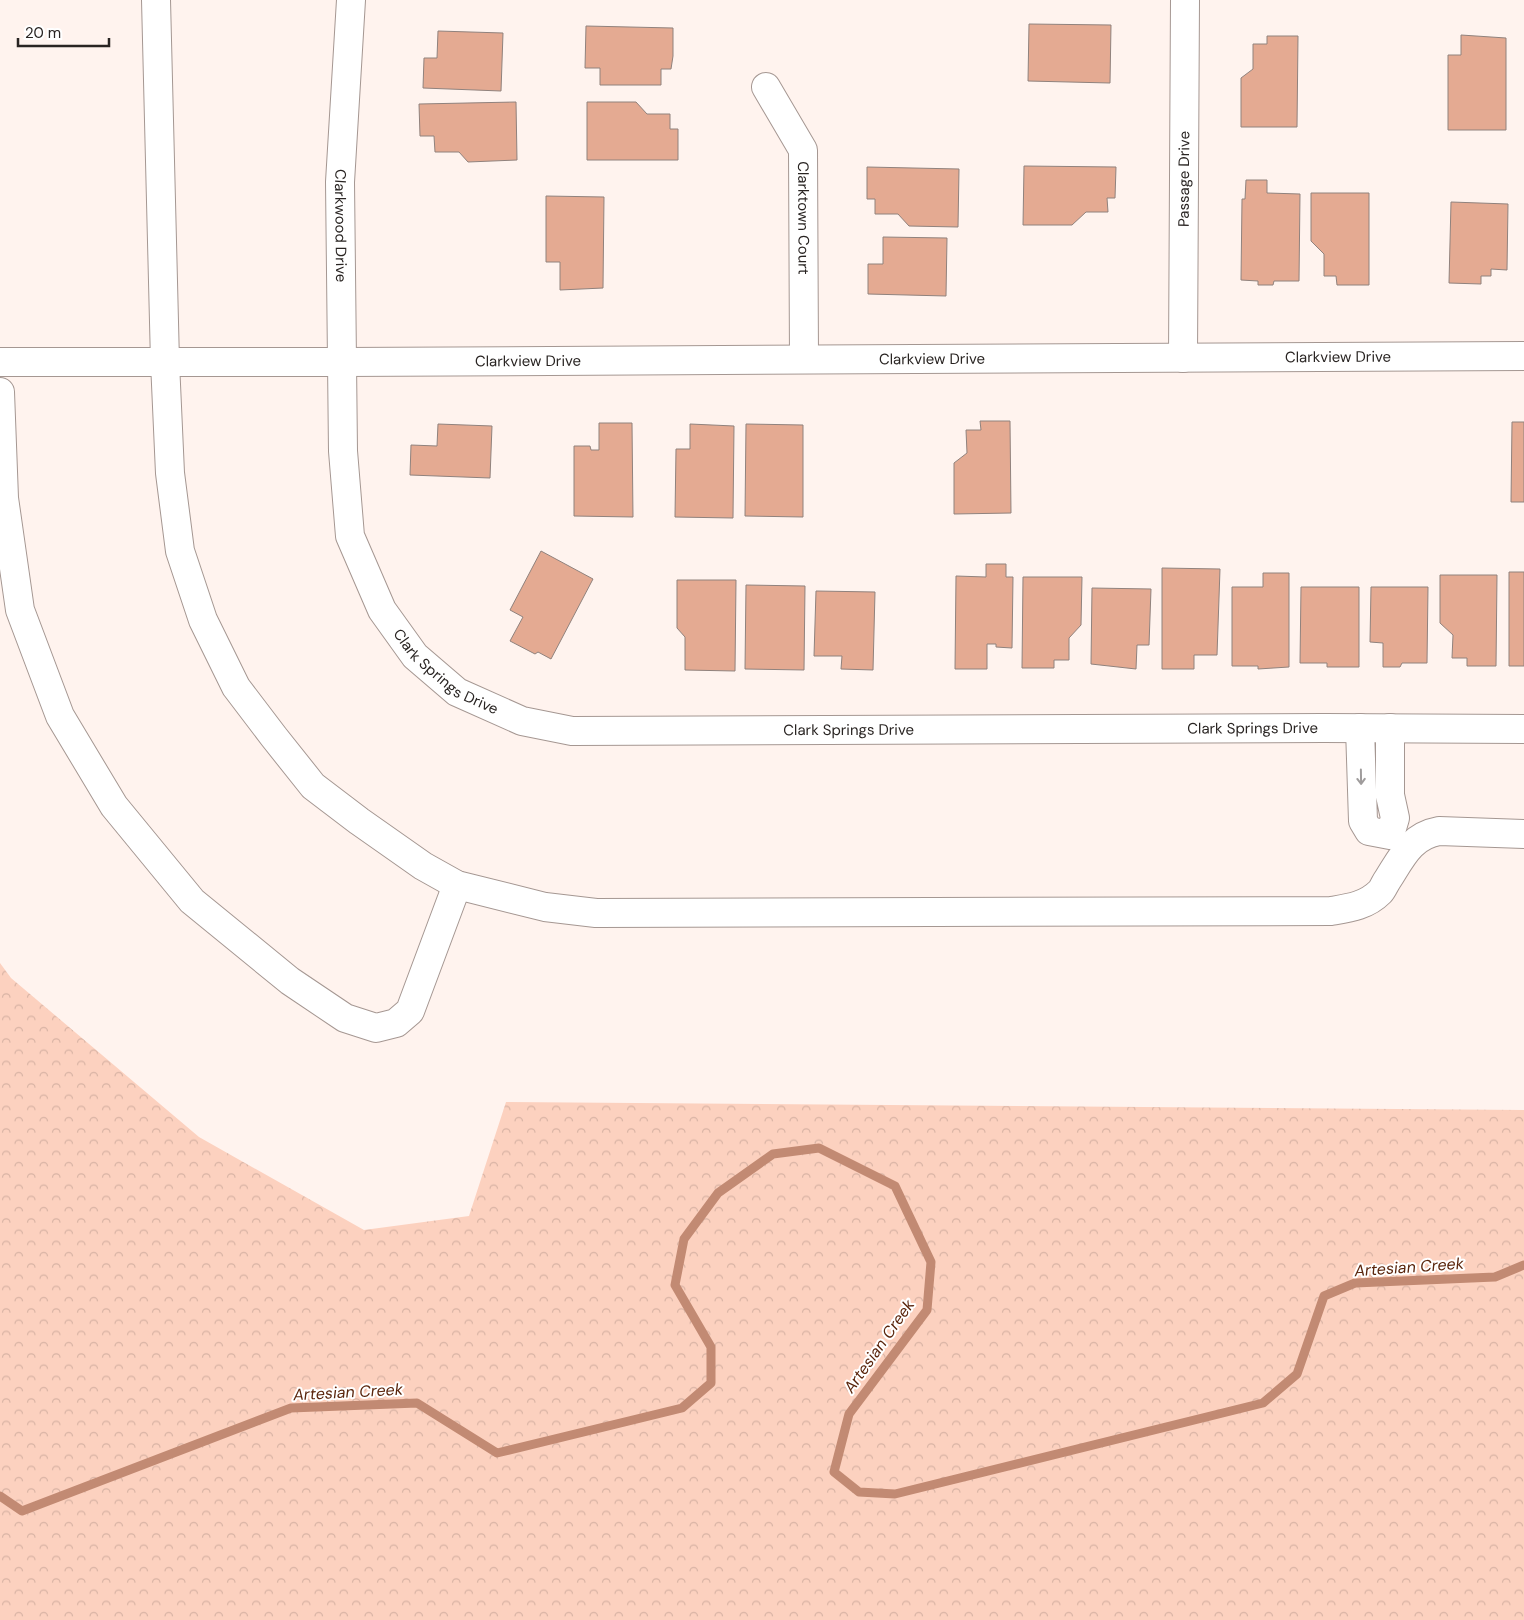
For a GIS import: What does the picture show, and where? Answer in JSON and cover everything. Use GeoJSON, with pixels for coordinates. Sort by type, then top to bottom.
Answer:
{"type":"FeatureCollection","features":[{"type":"Feature","properties":{"kind":"street"},"geometry":{"type":"LineString","coordinates":[[156,0],[165,362],[170,473],[180,551],[203,620],[236,687],[313,786],[423,866],[457,885],[545,907],[596,913],[1331,911],[1359,907],[1381,892],[1398,843],[1390,795],[1390,728]]}},
{"type":"Feature","properties":{"kind":"street","name":"Clarkwood Drive"},"geometry":{"type":"LineString","coordinates":[[343,451],[340,182],[351,0]]}},
{"type":"Feature","properties":{"kind":"street","name":"Passage Drive"},"geometry":{"type":"LineString","coordinates":[[1183,358],[1185,0]]}},
{"type":"Feature","properties":{"kind":"street","name":"Clarktown Court"},"geometry":{"type":"LineString","coordinates":[[766,87],[803,150],[804,360]]}},
{"type":"Feature","properties":{"kind":"street","name":"Clarkview Drive"},"geometry":{"type":"LineString","coordinates":[[0,362],[1524,356]]}},
{"type":"Feature","properties":{"kind":"street"},"geometry":{"type":"LineString","coordinates":[[0,392],[4,498],[20,610],[60,716],[114,806],[192,901],[290,981],[346,1018],[376,1028],[396,1023],[410,1011],[457,885]]}},
{"type":"Feature","properties":{"kind":"street","name":"Clark Springs Drive"},"geometry":{"type":"LineString","coordinates":[[343,451],[350,536],[382,610],[415,656],[457,692],[522,721],[572,732],[1360,728],[1524,729]]}},
{"type":"Feature","properties":{"kind":"street"},"geometry":{"type":"LineString","coordinates":[[1360,728],[1363,821],[1369,831],[1398,843],[1416,840],[1427,833],[1439,831],[1524,834]]}},
{"type":"Feature","properties":{"kind":"green space"},"geometry":{"type":"Polygon","coordinates":[[[0,963],[11,978],[199,1137],[364,1230],[469,1216],[506,1102],[1524,1110],[1524,1620],[0,1620],[0,963]]]}},
{"type":"Feature","properties":{"kind":"building"},"geometry":{"type":"Polygon","coordinates":[[[1029,24],[1111,25],[1110,83],[1028,81],[1029,24]]]}},
{"type":"Feature","properties":{"kind":"building"},"geometry":{"type":"Polygon","coordinates":[[[586,26],[673,28],[671,69],[661,69],[661,85],[600,85],[600,68],[585,68],[586,26]]]}},
{"type":"Feature","properties":{"kind":"building"},"geometry":{"type":"Polygon","coordinates":[[[438,31],[503,33],[501,91],[423,88],[424,58],[437,58],[438,31]]]}},
{"type":"Feature","properties":{"kind":"building"},"geometry":{"type":"Polygon","coordinates":[[[1461,35],[1506,38],[1506,130],[1448,130],[1448,55],[1461,55],[1461,35]]]}},
{"type":"Feature","properties":{"kind":"building"},"geometry":{"type":"Polygon","coordinates":[[[1267,36],[1298,36],[1297,127],[1241,127],[1241,78],[1253,69],[1253,44],[1267,44],[1267,36]]]}},
{"type":"Feature","properties":{"kind":"building"},"geometry":{"type":"Polygon","coordinates":[[[516,102],[517,160],[468,162],[459,152],[435,152],[434,136],[420,136],[419,104],[516,102]]]}},
{"type":"Feature","properties":{"kind":"building"},"geometry":{"type":"Polygon","coordinates":[[[587,102],[636,102],[647,114],[670,114],[670,129],[678,129],[678,160],[587,160],[587,102]]]}},
{"type":"Feature","properties":{"kind":"building"},"geometry":{"type":"Polygon","coordinates":[[[1024,166],[1116,167],[1115,198],[1107,198],[1108,212],[1086,212],[1072,225],[1023,225],[1024,166]]]}},
{"type":"Feature","properties":{"kind":"building"},"geometry":{"type":"Polygon","coordinates":[[[867,167],[959,169],[958,227],[909,226],[898,214],[875,214],[875,199],[867,199],[867,167]]]}},
{"type":"Feature","properties":{"kind":"building"},"geometry":{"type":"Polygon","coordinates":[[[1246,180],[1267,180],[1267,193],[1300,194],[1299,281],[1274,281],[1273,285],[1258,285],[1258,281],[1241,280],[1242,199],[1245,199],[1246,180]]]}},
{"type":"Feature","properties":{"kind":"building"},"geometry":{"type":"Polygon","coordinates":[[[1311,193],[1369,193],[1369,285],[1337,285],[1336,276],[1324,276],[1324,254],[1311,241],[1311,193]]]}},
{"type":"Feature","properties":{"kind":"building"},"geometry":{"type":"Polygon","coordinates":[[[546,196],[604,197],[603,288],[560,290],[560,262],[546,262],[546,196]]]}},
{"type":"Feature","properties":{"kind":"building"},"geometry":{"type":"Polygon","coordinates":[[[1451,202],[1508,204],[1507,270],[1491,269],[1491,276],[1481,276],[1481,284],[1449,283],[1451,202]]]}},
{"type":"Feature","properties":{"kind":"building"},"geometry":{"type":"Polygon","coordinates":[[[883,237],[947,238],[946,296],[868,294],[868,264],[883,264],[883,237]]]}},
{"type":"Feature","properties":{"kind":"building"},"geometry":{"type":"Polygon","coordinates":[[[980,421],[1010,421],[1011,513],[954,514],[954,463],[967,453],[966,430],[981,430],[980,421]]]}},
{"type":"Feature","properties":{"kind":"building"},"geometry":{"type":"Polygon","coordinates":[[[1512,422],[1524,422],[1524,502],[1511,502],[1512,422]]]}},
{"type":"Feature","properties":{"kind":"building"},"geometry":{"type":"Polygon","coordinates":[[[599,423],[632,423],[633,517],[574,516],[574,446],[590,446],[591,450],[599,450],[599,423]]]}},
{"type":"Feature","properties":{"kind":"building"},"geometry":{"type":"Polygon","coordinates":[[[438,424],[492,426],[490,478],[410,475],[411,445],[437,446],[438,424]]]}},
{"type":"Feature","properties":{"kind":"building"},"geometry":{"type":"Polygon","coordinates":[[[690,424],[734,426],[733,518],[675,517],[676,449],[690,449],[690,424]]]}},
{"type":"Feature","properties":{"kind":"building"},"geometry":{"type":"Polygon","coordinates":[[[746,424],[803,425],[803,517],[745,516],[746,424]]]}},
{"type":"Feature","properties":{"kind":"building"},"geometry":{"type":"Polygon","coordinates":[[[541,551],[593,579],[551,659],[538,652],[535,654],[510,641],[523,617],[510,610],[541,551]]]}},
{"type":"Feature","properties":{"kind":"building"},"geometry":{"type":"Polygon","coordinates":[[[986,564],[1006,564],[1006,577],[1013,577],[1012,648],[996,647],[996,644],[987,644],[987,669],[955,669],[956,576],[986,577],[986,564]]]}},
{"type":"Feature","properties":{"kind":"building"},"geometry":{"type":"Polygon","coordinates":[[[1162,568],[1220,569],[1217,655],[1194,655],[1194,669],[1162,669],[1162,568]]]}},
{"type":"Feature","properties":{"kind":"building"},"geometry":{"type":"Polygon","coordinates":[[[1509,572],[1524,572],[1524,666],[1509,666],[1509,572]]]}},
{"type":"Feature","properties":{"kind":"building"},"geometry":{"type":"Polygon","coordinates":[[[1263,573],[1289,573],[1289,667],[1258,669],[1258,666],[1232,666],[1232,587],[1263,587],[1263,573]]]}},
{"type":"Feature","properties":{"kind":"building"},"geometry":{"type":"Polygon","coordinates":[[[1440,575],[1497,575],[1496,666],[1467,666],[1467,658],[1452,658],[1453,635],[1440,623],[1440,575]]]}},
{"type":"Feature","properties":{"kind":"building"},"geometry":{"type":"Polygon","coordinates":[[[1023,577],[1082,577],[1081,625],[1069,638],[1069,660],[1054,660],[1054,668],[1022,668],[1023,577]]]}},
{"type":"Feature","properties":{"kind":"building"},"geometry":{"type":"Polygon","coordinates":[[[677,580],[736,580],[735,671],[685,670],[685,637],[677,628],[677,580]]]}},
{"type":"Feature","properties":{"kind":"building"},"geometry":{"type":"Polygon","coordinates":[[[746,585],[805,586],[804,670],[745,669],[746,585]]]}},
{"type":"Feature","properties":{"kind":"building"},"geometry":{"type":"Polygon","coordinates":[[[1301,587],[1359,587],[1359,667],[1327,667],[1327,663],[1300,663],[1301,587]]]}},
{"type":"Feature","properties":{"kind":"building"},"geometry":{"type":"Polygon","coordinates":[[[1371,587],[1428,587],[1427,663],[1402,663],[1400,667],[1383,667],[1383,643],[1370,642],[1371,587]]]}},
{"type":"Feature","properties":{"kind":"building"},"geometry":{"type":"Polygon","coordinates":[[[1092,588],[1151,589],[1149,645],[1137,645],[1136,669],[1091,664],[1092,588]]]}},
{"type":"Feature","properties":{"kind":"building"},"geometry":{"type":"Polygon","coordinates":[[[816,591],[875,592],[873,670],[841,669],[842,656],[814,656],[816,591]]]}},
{"type":"Feature","properties":{"kind":"waterway","name":"Artesian Creek"},"geometry":{"type":"LineString","coordinates":[[0,1496],[22,1511],[291,1408],[417,1403],[497,1453],[682,1408],[711,1383],[711,1347],[675,1285],[684,1239],[718,1193],[773,1154],[819,1148],[895,1186],[931,1262],[927,1310],[849,1414],[834,1472],[859,1492],[895,1494],[1263,1403],[1297,1374],[1324,1296],[1355,1283],[1495,1277],[1524,1265]]}}]}
